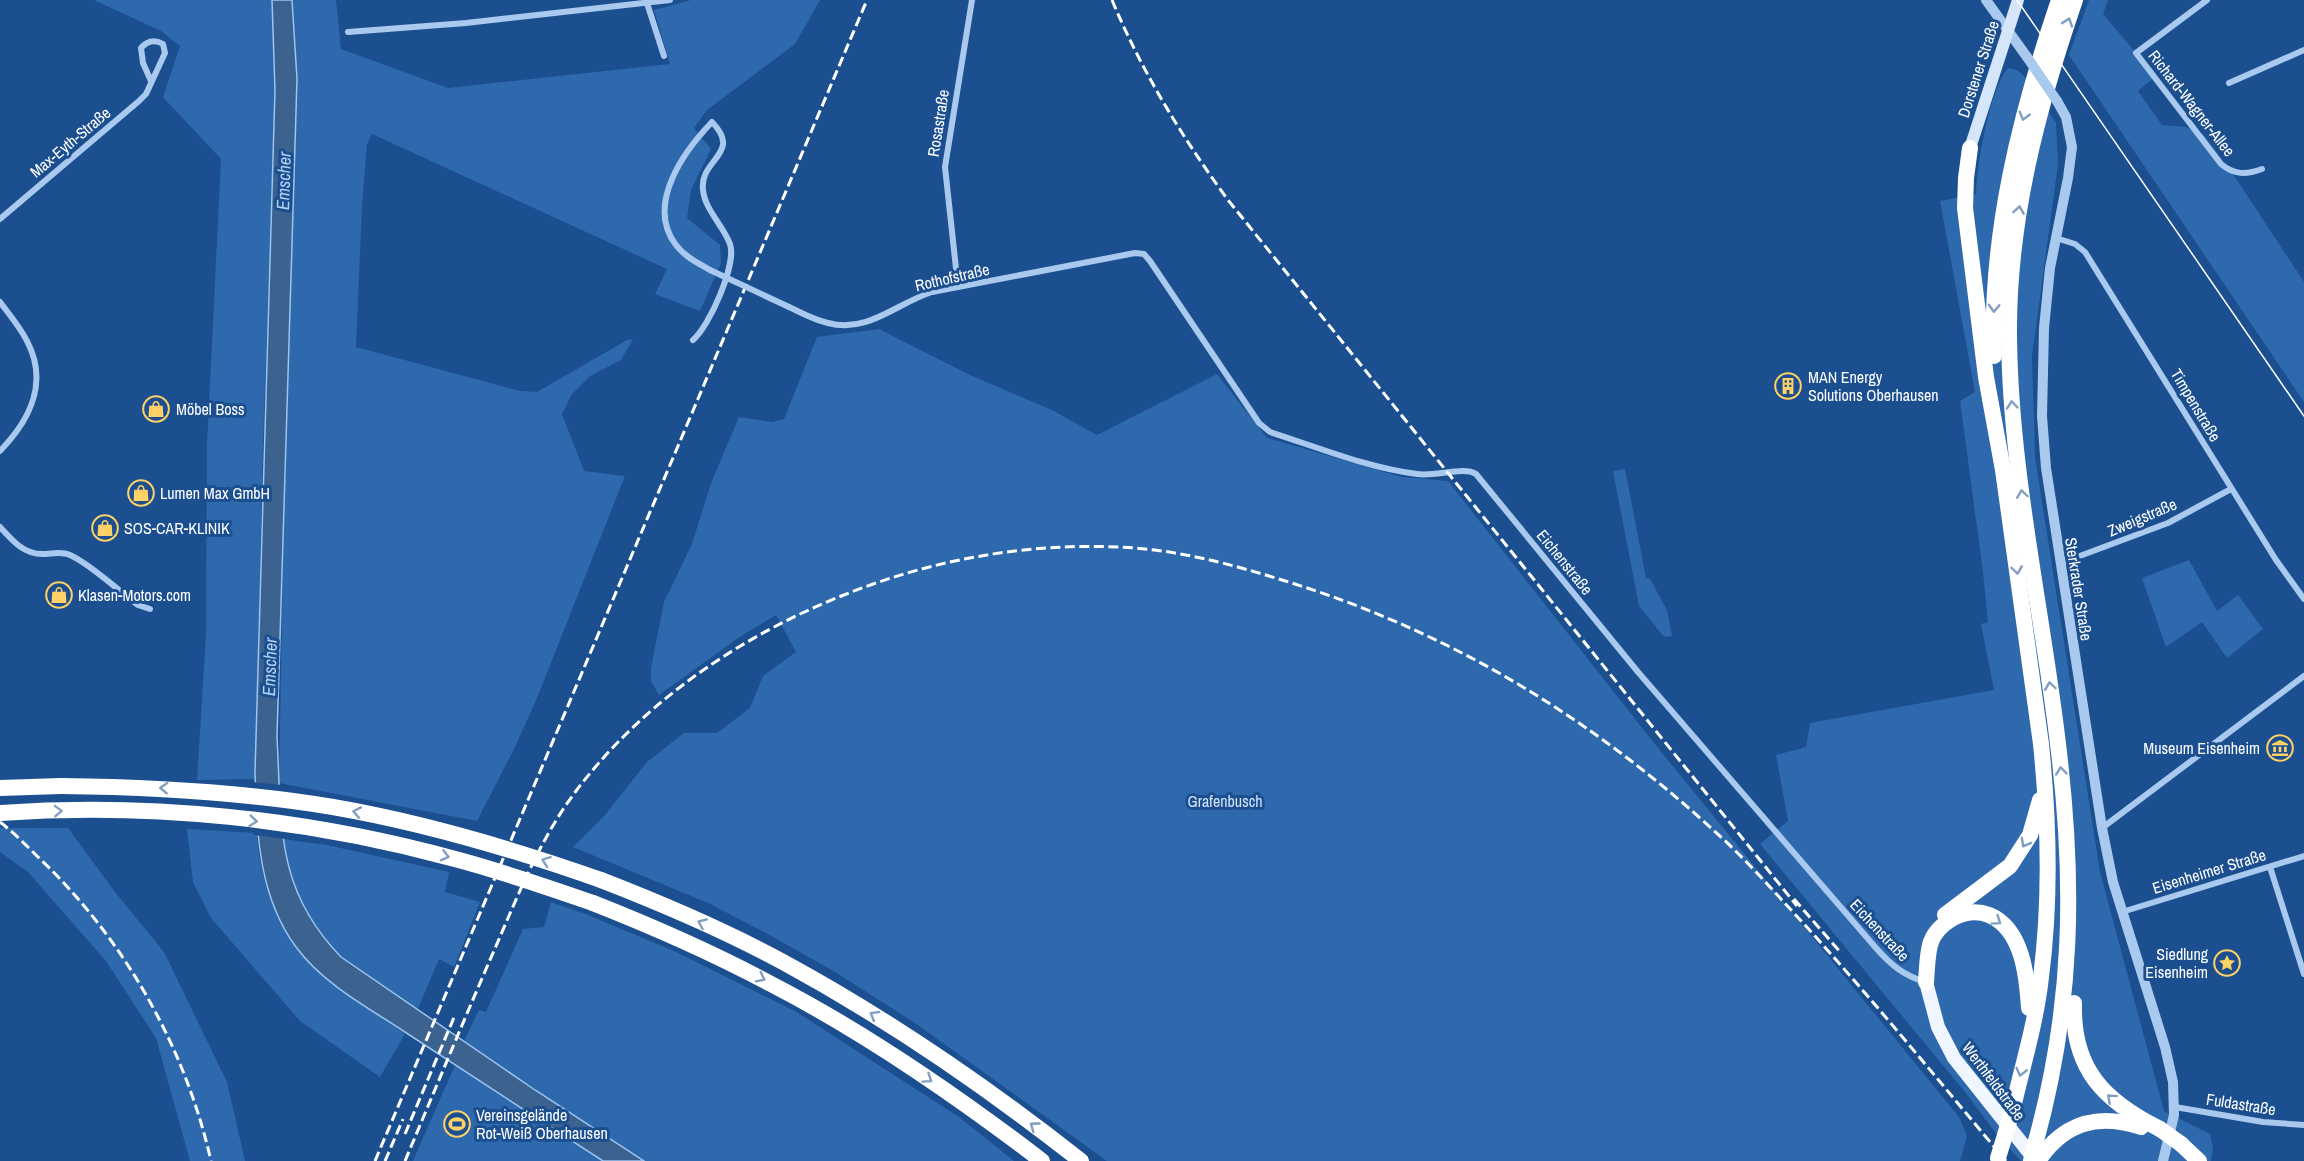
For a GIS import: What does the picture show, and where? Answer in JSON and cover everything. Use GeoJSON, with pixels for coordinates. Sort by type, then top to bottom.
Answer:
{"type":"FeatureCollection","features":[{"type":"Feature","properties":{"kind":"highway"},"geometry":{"type":"LineString","coordinates":[[2003,470],[1994,340],[1995,288],[2002,214],[2022,122],[2059,0]]}},
{"type":"Feature","properties":{"kind":"highway"},"geometry":{"type":"LineString","coordinates":[[2037,1155],[2061,1031],[2069,914],[2068,855],[2061,765],[2018,463],[2011,400],[2009,333],[2012,265],[2027,165],[2075,0]]}},
{"type":"Feature","properties":{"kind":"highway"},"geometry":{"type":"LineString","coordinates":[[1970,148],[1965,208],[1986,378],[2003,470],[2041,744],[2045,789],[2047,908],[2041,979],[2012,1112],[1998,1159]]}},
{"type":"Feature","properties":{"kind":"highway"},"geometry":{"type":"LineString","coordinates":[[0,788],[114,786],[193,790],[333,807],[497,845],[601,880],[718,930],[836,992],[935,1055],[1081,1161]]}},
{"type":"Feature","properties":{"kind":"highway"},"geometry":{"type":"LineString","coordinates":[[1926,982],[1923,955],[1930,933],[1943,916],[2002,874],[2016,859],[2032,829],[2039,801],[2045,789]]}},
{"type":"Feature","properties":{"kind":"highway"},"geometry":{"type":"LineString","coordinates":[[0,813],[86,810],[189,814],[320,830],[454,858],[593,903],[709,952],[773,984],[921,1074],[1042,1161]]}},
{"type":"Feature","properties":{"kind":"highway"},"geometry":{"type":"LineString","coordinates":[[1926,982],[1930,946],[1942,926],[1968,912],[1979,912],[1993,917],[2002,923],[2011,934],[2023,963],[2028,984],[2030,1032]]}},
{"type":"Feature","properties":{"kind":"highway"},"geometry":{"type":"LineString","coordinates":[[2069,914],[2076,937],[2073,1024],[2081,1057],[2097,1085],[2113,1100],[2199,1161]]}},
{"type":"Feature","properties":{"kind":"highway"},"geometry":{"type":"LineString","coordinates":[[2037,1155],[2070,1129],[2100,1120],[2128,1123],[2159,1132]]}},
{"type":"Feature","properties":{"kind":"highway"},"geometry":{"type":"LineString","coordinates":[[2179,1146],[2192,1161]]}},
{"type":"Feature","properties":{"kind":"main road","name":"Dorstener Straße"},"geometry":{"type":"LineString","coordinates":[[1970,148],[2018,0]]}},
{"type":"Feature","properties":{"kind":"main road","name":"Werthfeldstraße"},"geometry":{"type":"LineString","coordinates":[[1926,982],[1938,1027],[1954,1058],[2037,1155]]}},
{"type":"Feature","properties":{"kind":"street"},"geometry":{"type":"LineString","coordinates":[[348,32],[466,23],[670,0]]}},
{"type":"Feature","properties":{"kind":"street","name":"Rosastraße"},"geometry":{"type":"LineString","coordinates":[[958,287],[945,167],[972,0]]}},
{"type":"Feature","properties":{"kind":"street","name":"Sterkrader Straße"},"geometry":{"type":"LineString","coordinates":[[1986,0],[2056,101],[2069,127],[2072,147],[2056,238],[2044,328],[2042,416],[2049,488],[2102,828],[2122,912],[2174,1082],[2175,1107],[2163,1161]]}},
{"type":"Feature","properties":{"kind":"street","name":"Richard-Wagner-Allee"},"geometry":{"type":"LineString","coordinates":[[2207,0],[2136,53],[2221,164],[2233,172],[2242,174],[2262,169]]}},
{"type":"Feature","properties":{"kind":"street"},"geometry":{"type":"LineString","coordinates":[[646,2],[664,56]]}},
{"type":"Feature","properties":{"kind":"street","name":"Max-Eyth-Straße"},"geometry":{"type":"LineString","coordinates":[[0,219],[146,94],[165,53],[163,44],[154,40],[141,48],[143,63],[151,81]]}},
{"type":"Feature","properties":{"kind":"street"},"geometry":{"type":"LineString","coordinates":[[2229,83],[2304,50]]}},
{"type":"Feature","properties":{"kind":"street","name":"Rothofstraße"},"geometry":{"type":"LineString","coordinates":[[693,340],[702,330],[710,315],[732,259],[729,243],[706,203],[703,191],[704,178],[724,142],[723,134],[712,122],[695,140],[680,164],[669,189],[665,213],[667,228],[676,246],[691,259],[710,270],[789,307],[828,324],[851,326],[871,322],[922,296],[958,287],[1135,253],[1144,254]]}},
{"type":"Feature","properties":{"kind":"street","name":"Timpenstraße"},"geometry":{"type":"LineString","coordinates":[[2056,238],[2075,244],[2085,252],[2231,489],[2304,599]]}},
{"type":"Feature","properties":{"kind":"street","name":"Eichenstraße"},"geometry":{"type":"LineString","coordinates":[[1144,254],[1259,423],[1270,432],[1402,472],[1440,475],[1464,469],[1476,474],[1638,672],[1876,948],[1895,969],[1926,982]]}},
{"type":"Feature","properties":{"kind":"street"},"geometry":{"type":"LineString","coordinates":[[0,302],[27,340],[33,355],[36,375],[34,396],[25,422],[0,451]]}},
{"type":"Feature","properties":{"kind":"street","name":"Zweigstraße"},"geometry":{"type":"LineString","coordinates":[[2061,563],[2168,523],[2231,489]]}},
{"type":"Feature","properties":{"kind":"street"},"geometry":{"type":"LineString","coordinates":[[0,527],[18,547],[25,550],[37,554],[60,552],[73,556],[138,605],[150,609]]}},
{"type":"Feature","properties":{"kind":"street"},"geometry":{"type":"LineString","coordinates":[[2102,828],[2304,676]]}},
{"type":"Feature","properties":{"kind":"street","name":"Eisenheimer Straße"},"geometry":{"type":"LineString","coordinates":[[2122,912],[2304,856]]}},
{"type":"Feature","properties":{"kind":"street"},"geometry":{"type":"LineString","coordinates":[[2270,867],[2304,974]]}},
{"type":"Feature","properties":{"kind":"street","name":"Fuldastraße"},"geometry":{"type":"LineString","coordinates":[[2175,1107],[2263,1122],[2304,1125]]}},
{"type":"Feature","properties":{"kind":"green space"},"geometry":{"type":"Polygon","coordinates":[[[94,0],[272,0],[275,90],[255,779],[197,780],[206,635],[207,445],[221,159],[163,97],[180,46],[161,31],[94,0]]]}},
{"type":"Feature","properties":{"kind":"green space"},"geometry":{"type":"Polygon","coordinates":[[[292,0],[336,0],[341,49],[448,88],[670,64],[654,10],[691,0],[820,0],[795,44],[707,110],[694,128],[711,149],[691,190],[687,218],[720,245],[721,263],[700,311],[655,294],[667,269],[372,134],[367,144],[356,347],[520,391],[537,392],[627,340],[633,339],[621,360],[590,376],[572,394],[562,414],[584,471],[625,476],[537,698],[477,821],[279,783],[285,446],[297,79],[292,0]]]}},
{"type":"Feature","properties":{"kind":"green space"},"geometry":{"type":"Polygon","coordinates":[[[2089,0],[2108,0],[2103,14],[2156,76],[2138,91],[2162,125],[2186,127],[2204,135],[2239,183],[2304,282],[2304,402],[2069,55],[2089,0]]]}},
{"type":"Feature","properties":{"kind":"green space"},"geometry":{"type":"Polygon","coordinates":[[[2008,68],[2017,70],[2026,78],[2056,123],[2058,164],[2032,356],[2035,457],[2100,872],[2164,1111],[2210,1134],[2213,1149],[2211,1161],[2021,1161],[1998,1136],[1965,1092],[1760,844],[1788,821],[1776,755],[1806,747],[1810,723],[1994,690],[1981,624],[1988,622],[1960,401],[1975,392],[1940,201],[1976,194],[1982,147],[1990,110],[2001,79],[2008,68]]]}},
{"type":"Feature","properties":{"kind":"green space","name":"Grafenbusch"},"geometry":{"type":"Polygon","coordinates":[[[879,329],[970,375],[1052,410],[1097,435],[1217,374],[1267,438],[1402,477],[1448,481],[1654,743],[1959,1117],[1967,1136],[1960,1161],[1107,1161],[915,1023],[835,972],[708,903],[573,847],[605,815],[647,762],[684,733],[717,733],[750,708],[763,676],[796,652],[776,615],[741,636],[659,695],[651,681],[651,668],[664,602],[692,544],[711,483],[739,417],[772,422],[784,419],[817,337],[879,329]]]}},
{"type":"Feature","properties":{"kind":"green space"},"geometry":{"type":"Polygon","coordinates":[[[1625,469],[1646,578],[1650,579],[1667,610],[1672,636],[1664,637],[1639,606],[1613,471],[1625,469]]]}},
{"type":"Feature","properties":{"kind":"green space"},"geometry":{"type":"Polygon","coordinates":[[[2189,560],[2217,611],[2238,595],[2263,629],[2227,658],[2202,622],[2166,647],[2142,578],[2189,560]]]}},
{"type":"Feature","properties":{"kind":"green space"},"geometry":{"type":"Polygon","coordinates":[[[0,828],[68,828],[115,892],[164,952],[227,1082],[245,1161],[190,1161],[156,1038],[106,961],[28,872],[0,852],[0,828]]]}},
{"type":"Feature","properties":{"kind":"green space"},"geometry":{"type":"Polygon","coordinates":[[[187,829],[257,833],[259,855],[271,898],[280,919],[305,956],[337,987],[406,1032],[380,1077],[300,1021],[211,918],[193,882],[187,829]]]}},
{"type":"Feature","properties":{"kind":"green space"},"geometry":{"type":"Polygon","coordinates":[[[283,839],[327,845],[449,872],[445,892],[480,902],[454,967],[439,959],[417,1011],[350,965],[318,932],[294,888],[283,839]]]}},
{"type":"Feature","properties":{"kind":"green space"},"geometry":{"type":"Polygon","coordinates":[[[551,902],[674,951],[795,1011],[959,1117],[1014,1161],[644,1161],[464,1041],[479,1010],[486,1012],[523,929],[544,927],[551,902]]]}},
{"type":"Feature","properties":{"kind":"green space"},"geometry":{"type":"Polygon","coordinates":[[[455,1065],[603,1161],[413,1161],[455,1065]]]}},
{"type":"Feature","properties":{"kind":"water","name":"Emscher"},"geometry":{"type":"Polygon","coordinates":[[[272,0],[292,0],[297,79],[277,737],[282,828],[293,881],[304,906],[320,932],[341,957],[535,1090],[644,1161],[603,1161],[348,995],[307,961],[296,947],[283,927],[267,885],[259,840],[255,772],[275,90],[272,0]]]}},
{"type":"Feature","properties":{"kind":"pier"},"geometry":{"type":"Polygon","coordinates":[[[252,782],[282,785],[286,839],[254,835],[252,782]]]}},
{"type":"Feature","properties":{"kind":"tram line"},"geometry":{"type":"LineString","coordinates":[[2017,0],[2304,416]]}},
{"type":"Feature","properties":{"kind":"railway"},"geometry":{"type":"LineString","coordinates":[[375,1161],[867,0]]}},
{"type":"Feature","properties":{"kind":"railway"},"geometry":{"type":"LineString","coordinates":[[1112,0],[1136,53],[1164,103],[1228,200],[1797,906]]}},
{"type":"Feature","properties":{"kind":"railway"},"geometry":{"type":"LineString","coordinates":[[405,1161],[511,911],[540,849],[576,791],[607,754],[641,720],[717,660],[759,635],[846,594],[891,578],[951,562],[1012,551],[1074,547],[1135,548],[1209,560],[1264,574],[1344,601],[1404,625],[1461,653],[1517,684],[1571,718],[1673,795],[1743,859],[1856,982],[2006,1161]]}},
{"type":"Feature","properties":{"kind":"railway"},"geometry":{"type":"LineString","coordinates":[[0,822],[68,888],[123,958],[167,1035],[185,1076],[200,1118],[211,1161]]}},
{"type":"Feature","properties":{"kind":"railway"},"geometry":{"type":"LineString","coordinates":[[1794,899],[1841,953]]}},
{"type":"Feature","properties":{"kind":"railway"},"geometry":{"type":"LineString","coordinates":[[405,1134],[455,1015]]}},
{"type":"Feature","properties":{"kind":"railway"},"geometry":{"type":"LineString","coordinates":[[385,1161],[403,1119]]}},
{"type":"Feature","properties":{"kind":"place","name":"MAN Energy Solutions Oberhausen"},"geometry":{"type":"Point","coordinates":[1788,386]}},
{"type":"Feature","properties":{"kind":"place","name":"Möbel Boss"},"geometry":{"type":"Point","coordinates":[156,409]}},
{"type":"Feature","properties":{"kind":"place","name":"Lumen Max GmbH"},"geometry":{"type":"Point","coordinates":[141,493]}},
{"type":"Feature","properties":{"kind":"place","name":"SOS-CAR-KLINIK"},"geometry":{"type":"Point","coordinates":[105,528]}},
{"type":"Feature","properties":{"kind":"place","name":"Klasen-Motors.com"},"geometry":{"type":"Point","coordinates":[59,595]}},
{"type":"Feature","properties":{"kind":"place","name":"Museum Eisenheim"},"geometry":{"type":"Point","coordinates":[2280,748]}},
{"type":"Feature","properties":{"kind":"place","name":"Siedlung Eisenheim"},"geometry":{"type":"Point","coordinates":[2227,963]}},
{"type":"Feature","properties":{"kind":"place","name":"Vereinsgelände Rot-Weiß Oberhausen"},"geometry":{"type":"Point","coordinates":[457,1124]}}]}
